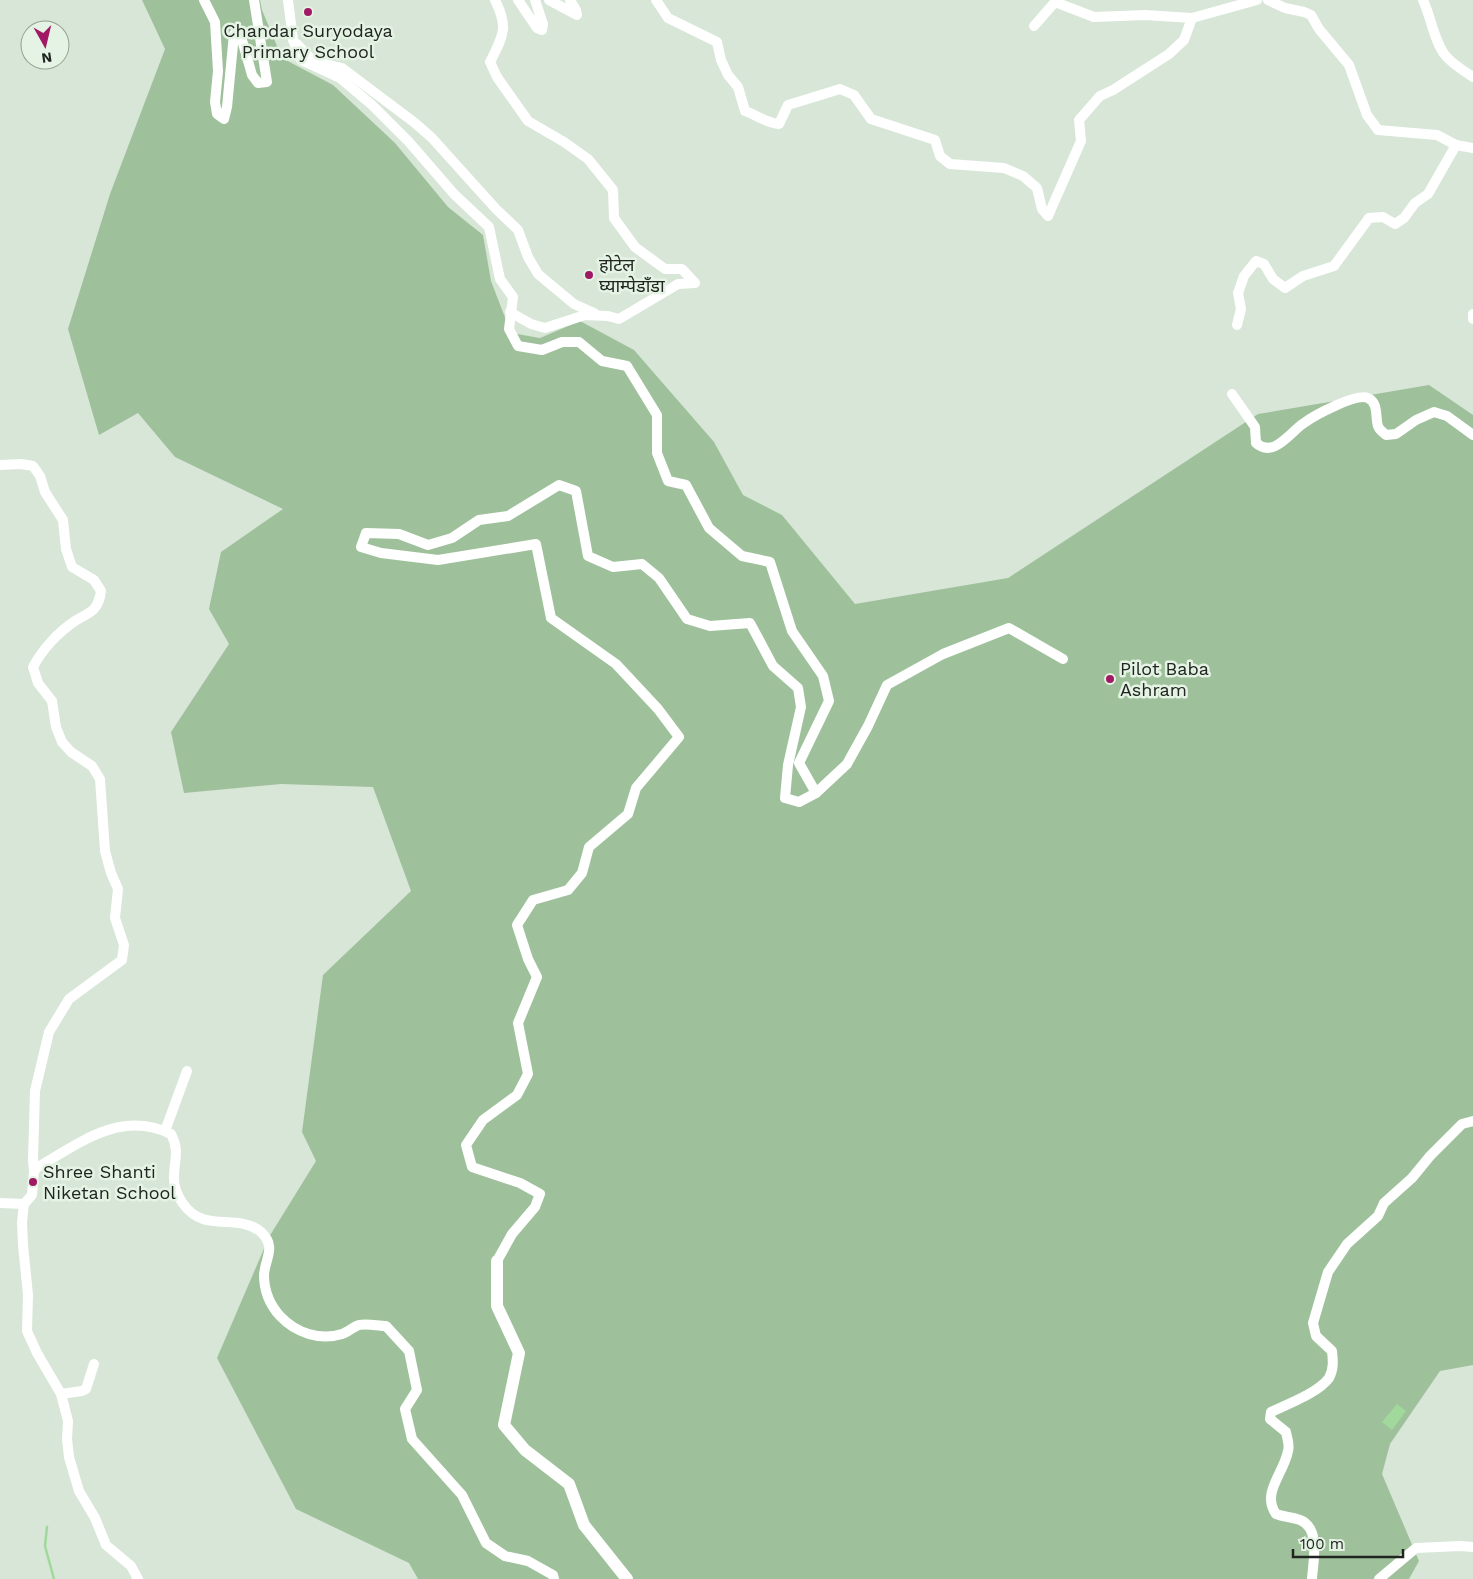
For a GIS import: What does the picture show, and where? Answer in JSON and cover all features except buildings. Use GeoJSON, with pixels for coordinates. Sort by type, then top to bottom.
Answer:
{"type":"FeatureCollection","features":[{"type":"Feature","properties":{"kind":"main road"},"geometry":{"type":"LineString","coordinates":[[497,1261],[496,1306],[519,1353],[504,1425],[525,1450],[569,1484],[584,1525],[628,1579]]}},
{"type":"Feature","properties":{"kind":"street"},"geometry":{"type":"LineString","coordinates":[[204,0],[215,22],[218,71],[215,102],[217,114],[224,119],[227,107],[234,34],[242,40],[252,75],[258,83],[267,82],[254,0]]}},
{"type":"Feature","properties":{"kind":"street"},"geometry":{"type":"LineString","coordinates":[[288,0],[293,40],[301,60],[340,78],[372,105],[409,142],[454,194],[490,227],[500,279],[513,297],[509,329],[518,346],[542,350],[562,342],[580,342],[602,361],[627,366],[657,414],[658,453],[668,481],[686,485],[708,528],[742,556],[770,562],[792,631],[823,676],[829,701],[798,763],[816,793]]}},
{"type":"Feature","properties":{"kind":"street"},"geometry":{"type":"LineString","coordinates":[[293,40],[313,61],[342,68],[432,138],[496,209],[518,230],[528,257],[538,274],[574,304],[594,313],[619,319],[678,284],[695,283],[682,269],[665,269],[635,247],[614,218],[613,190],[588,159],[564,142],[528,121],[515,105],[490,62],[503,38],[502,14],[495,0]]}},
{"type":"Feature","properties":{"kind":"street"},"geometry":{"type":"LineString","coordinates":[[518,0],[537,28],[542,30],[543,24],[535,0]]}},
{"type":"Feature","properties":{"kind":"street"},"geometry":{"type":"LineString","coordinates":[[549,0],[577,15],[570,0]]}},
{"type":"Feature","properties":{"kind":"street"},"geometry":{"type":"LineString","coordinates":[[656,0],[668,18],[717,42],[720,60],[728,75],[738,87],[745,111],[756,114],[771,124],[779,124],[788,105],[840,88],[854,95],[871,119],[935,140],[940,156],[950,164],[1004,168],[1023,176],[1037,188],[1042,209],[1048,216],[1081,141],[1079,120],[1100,96],[1113,90],[1169,54],[1184,40],[1192,18]]}},
{"type":"Feature","properties":{"kind":"street"},"geometry":{"type":"LineString","coordinates":[[1034,26],[1055,2],[1094,17],[1145,15],[1192,18],[1257,0]]}},
{"type":"Feature","properties":{"kind":"street"},"geometry":{"type":"LineString","coordinates":[[1268,0],[1285,8],[1311,15],[1319,29],[1349,65],[1367,115],[1378,130],[1437,135],[1456,144],[1473,148]]}},
{"type":"Feature","properties":{"kind":"street"},"geometry":{"type":"LineString","coordinates":[[1423,0],[1430,15],[1439,46],[1447,57],[1473,78]]}},
{"type":"Feature","properties":{"kind":"street"},"geometry":{"type":"LineString","coordinates":[[1237,325],[1241,309],[1238,293],[1244,276],[1256,261],[1264,264],[1273,279],[1285,288],[1303,276],[1334,266],[1369,218],[1383,217],[1395,224],[1404,218],[1415,203],[1428,194],[1456,144]]}},
{"type":"Feature","properties":{"kind":"street"},"geometry":{"type":"LineString","coordinates":[[510,312],[531,324],[546,328],[585,314],[608,316]]}},
{"type":"Feature","properties":{"kind":"street"},"geometry":{"type":"LineString","coordinates":[[1473,314],[1473,319]]}},
{"type":"Feature","properties":{"kind":"street"},"geometry":{"type":"LineString","coordinates":[[1232,394],[1255,427],[1256,443],[1260,447],[1269,448],[1286,440],[1303,423],[1347,401],[1366,398],[1374,404],[1378,428],[1386,435],[1396,434],[1416,420],[1434,412],[1447,416],[1473,435]]}},
{"type":"Feature","properties":{"kind":"street"},"geometry":{"type":"LineString","coordinates":[[0,465],[21,464],[33,466],[40,476],[45,492],[63,520],[66,549],[72,567],[94,580],[101,591],[99,602],[93,611],[73,622],[59,635],[40,653],[33,667],[38,683],[52,701],[56,727],[62,742],[70,752],[92,766],[100,779],[105,851],[118,889],[115,918],[124,945],[122,960],[69,999],[49,1032],[35,1091],[32,1194],[24,1204],[22,1231],[28,1295],[27,1331],[37,1353],[61,1394],[68,1422],[69,1457],[79,1491],[95,1518],[106,1545],[125,1560],[138,1579]]}},
{"type":"Feature","properties":{"kind":"street"},"geometry":{"type":"LineString","coordinates":[[497,1261],[512,1234],[535,1207],[540,1194],[520,1184],[472,1167],[466,1145],[483,1120],[517,1095],[528,1074],[518,1023],[537,977],[528,959],[517,925],[533,900],[568,890],[582,873],[589,847],[628,814],[636,788],[679,736],[658,709],[616,664],[551,618],[536,544],[438,560],[382,553],[361,548],[366,533],[398,534],[428,544],[452,538],[479,520],[508,516],[559,485],[576,491],[588,556],[613,567],[642,564],[659,578],[687,619],[710,626],[750,623],[773,666],[798,688],[801,707],[788,765],[785,798],[799,802],[816,793],[847,764],[868,726],[886,685],[943,654],[1009,628],[1064,659]]}},
{"type":"Feature","properties":{"kind":"street"},"geometry":{"type":"LineString","coordinates":[[165,1131],[187,1071]]}},
{"type":"Feature","properties":{"kind":"street"},"geometry":{"type":"LineString","coordinates":[[1312,1579],[1314,1537],[1309,1526],[1301,1520],[1276,1514],[1271,1503],[1272,1490],[1285,1463],[1289,1449],[1286,1432],[1270,1419],[1271,1412],[1322,1386],[1330,1376],[1334,1364],[1332,1351],[1316,1336],[1313,1323],[1328,1272],[1346,1244],[1378,1216],[1384,1203],[1412,1178],[1430,1156],[1462,1124],[1473,1121]]}},
{"type":"Feature","properties":{"kind":"street"},"geometry":{"type":"LineString","coordinates":[[34,1171],[38,1166],[81,1141],[116,1126],[131,1124],[151,1126],[171,1134],[175,1141],[177,1155],[174,1178],[177,1192],[189,1212],[205,1220],[240,1223],[260,1232],[268,1242],[270,1254],[264,1274],[266,1293],[274,1310],[287,1324],[304,1333],[323,1336],[342,1334],[360,1325],[386,1326],[409,1351],[417,1390],[405,1409],[412,1439],[462,1495],[486,1543],[505,1556],[528,1561],[553,1575],[554,1579]]}},
{"type":"Feature","properties":{"kind":"street"},"geometry":{"type":"LineString","coordinates":[[0,1203],[24,1204]]}},
{"type":"Feature","properties":{"kind":"street"},"geometry":{"type":"LineString","coordinates":[[61,1394],[86,1389],[94,1364]]}},
{"type":"Feature","properties":{"kind":"street"},"geometry":{"type":"LineString","coordinates":[[1379,1579],[1416,1548],[1473,1547]]}},
{"type":"Feature","properties":{"kind":"shaded area"},"geometry":{"type":"Polygon","coordinates":[[[142,0],[260,0],[262,10],[282,58],[333,85],[395,143],[448,207],[483,235],[491,281],[511,333],[540,338],[580,321],[634,350],[714,442],[743,495],[782,515],[855,604],[1008,578],[1258,414],[1429,385],[1473,415],[1473,1365],[1440,1371],[1390,1444],[1382,1474],[1419,1561],[1409,1579],[418,1579],[409,1563],[296,1509],[217,1358],[269,1237],[316,1161],[302,1132],[323,975],[411,891],[373,787],[281,784],[184,793],[171,732],[229,644],[209,609],[221,552],[283,509],[175,457],[138,413],[99,435],[68,329],[110,194],[165,49],[142,0]]]}},
{"type":"Feature","properties":{"kind":"shaded area"},"geometry":{"type":"Polygon","coordinates":[[[1397,1404],[1406,1411],[1392,1430],[1382,1422],[1397,1404]]]}},
{"type":"Feature","properties":{"kind":"waterway"},"geometry":{"type":"LineString","coordinates":[[47,1527],[45,1546],[54,1579]]}},
{"type":"Feature","properties":{"kind":"place","name":"Chandar Suryodaya Primary School"},"geometry":{"type":"Point","coordinates":[308,12]}},
{"type":"Feature","properties":{"kind":"place","name":"होटेल घ्याम्पेडाँडा"},"geometry":{"type":"Point","coordinates":[589,275]}},
{"type":"Feature","properties":{"kind":"place","name":"Pilot Baba Ashram"},"geometry":{"type":"Point","coordinates":[1110,679]}},
{"type":"Feature","properties":{"kind":"place","name":"Shree Shanti Niketan School"},"geometry":{"type":"Point","coordinates":[33,1182]}}]}
